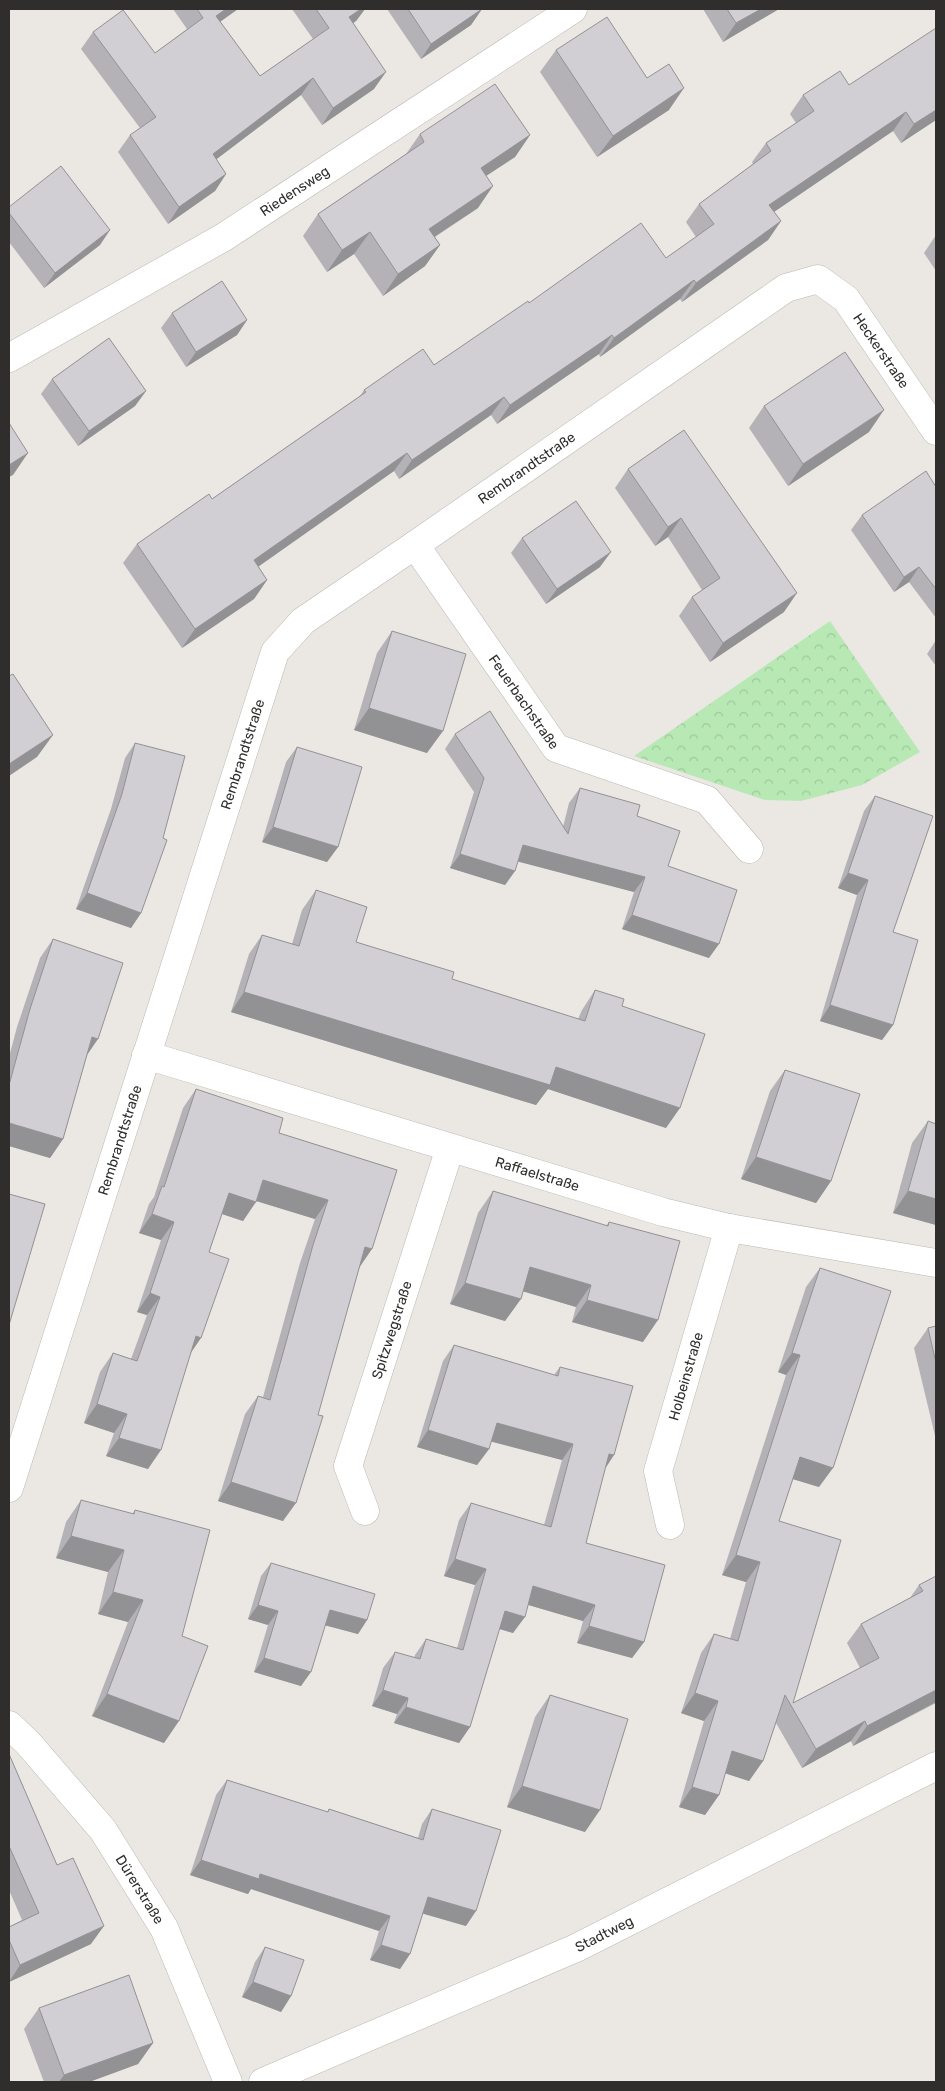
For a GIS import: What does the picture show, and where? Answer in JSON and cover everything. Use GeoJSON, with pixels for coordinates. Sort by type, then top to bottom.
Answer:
{"type":"FeatureCollection","features":[{"type":"Feature","properties":{"kind":"street","name":"Riedensweg"},"geometry":{"type":"LineString","coordinates":[[9,358],[224,237],[573,9]]}},
{"type":"Feature","properties":{"kind":"street","name":"Heckerstraße"},"geometry":{"type":"LineString","coordinates":[[818,279],[846,299],[936,431]]}},
{"type":"Feature","properties":{"kind":"street","name":"Rembrandtstraße"},"geometry":{"type":"LineString","coordinates":[[9,1488],[275,652],[303,620],[415,545],[786,288],[818,279]]}},
{"type":"Feature","properties":{"kind":"street","name":"Feuerbachstraße"},"geometry":{"type":"LineString","coordinates":[[415,545],[556,748],[707,800],[749,849]]}},
{"type":"Feature","properties":{"kind":"street","name":"Raffaelstraße"},"geometry":{"type":"LineString","coordinates":[[146,1055],[664,1212],[729,1228],[936,1263]]}},
{"type":"Feature","properties":{"kind":"street","name":"Spitzwegstraße"},"geometry":{"type":"LineString","coordinates":[[365,1512],[348,1466],[450,1148]]}},
{"type":"Feature","properties":{"kind":"street","name":"Holbeinstraße"},"geometry":{"type":"LineString","coordinates":[[670,1525],[658,1471],[729,1228]]}},
{"type":"Feature","properties":{"kind":"street","name":"Dürerstraße"},"geometry":{"type":"LineString","coordinates":[[9,1725],[28,1743],[103,1830],[164,1928],[228,2082]]}},
{"type":"Feature","properties":{"kind":"street","name":"Stadtweg"},"geometry":{"type":"LineString","coordinates":[[263,2082],[576,1948],[936,1766]]}},
{"type":"Feature","properties":{"kind":"green space"},"geometry":{"type":"Polygon","coordinates":[[[830,621],[920,752],[862,785],[801,801],[765,800],[634,756],[830,621]]]}},
{"type":"Feature","properties":{"kind":"building"},"geometry":{"type":"Polygon","coordinates":[[[197,9],[226,9],[216,16],[260,76],[329,28],[316,9],[361,9],[349,17],[386,72],[333,108],[313,78],[213,154],[226,174],[179,207],[130,135],[156,117],[93,32],[123,10],[155,53],[203,18],[197,9]]]}},
{"type":"Feature","properties":{"kind":"building"},"geometry":{"type":"Polygon","coordinates":[[[408,9],[482,9],[431,44],[408,9]]]}},
{"type":"Feature","properties":{"kind":"building"},"geometry":{"type":"Polygon","coordinates":[[[727,9],[761,9],[736,23],[727,9]]]}},
{"type":"Feature","properties":{"kind":"building"},"geometry":{"type":"Polygon","coordinates":[[[607,17],[647,78],[669,64],[684,88],[613,136],[556,50],[607,17]]]}},
{"type":"Feature","properties":{"kind":"building"},"geometry":{"type":"Polygon","coordinates":[[[936,28],[936,110],[914,124],[906,112],[769,205],[781,221],[696,283],[694,280],[614,338],[612,335],[510,405],[504,397],[412,460],[407,453],[254,560],[267,580],[195,629],[137,544],[209,494],[212,499],[366,392],[364,390],[423,349],[434,365],[528,301],[529,303],[641,223],[666,258],[714,224],[699,204],[771,151],[766,143],[814,111],[803,95],[840,71],[849,85],[936,28]]]}},
{"type":"Feature","properties":{"kind":"building"},"geometry":{"type":"Polygon","coordinates":[[[495,84],[530,135],[481,168],[493,186],[429,229],[440,245],[398,274],[370,232],[342,250],[318,214],[424,142],[420,134],[495,84]]]}},
{"type":"Feature","properties":{"kind":"building"},"geometry":{"type":"Polygon","coordinates":[[[61,166],[110,230],[55,273],[9,213],[9,207],[61,166]]]}},
{"type":"Feature","properties":{"kind":"building"},"geometry":{"type":"Polygon","coordinates":[[[222,281],[247,320],[196,352],[172,313],[222,281]]]}},
{"type":"Feature","properties":{"kind":"building"},"geometry":{"type":"Polygon","coordinates":[[[109,338],[146,391],[89,431],[52,379],[109,338]]]}},
{"type":"Feature","properties":{"kind":"building"},"geometry":{"type":"Polygon","coordinates":[[[845,352],[884,410],[803,464],[764,406],[845,352]]]}},
{"type":"Feature","properties":{"kind":"building"},"geometry":{"type":"Polygon","coordinates":[[[9,423],[28,453],[9,465],[9,423]]]}},
{"type":"Feature","properties":{"kind":"building"},"geometry":{"type":"Polygon","coordinates":[[[684,430],[797,593],[723,643],[692,597],[720,578],[681,518],[668,527],[628,469],[684,430]]]}},
{"type":"Feature","properties":{"kind":"building"},"geometry":{"type":"Polygon","coordinates":[[[926,471],[936,487],[936,589],[919,567],[904,577],[862,515],[926,471]]]}},
{"type":"Feature","properties":{"kind":"building"},"geometry":{"type":"Polygon","coordinates":[[[576,501],[611,552],[557,589],[522,538],[576,501]]]}},
{"type":"Feature","properties":{"kind":"building"},"geometry":{"type":"Polygon","coordinates":[[[392,631],[466,654],[443,731],[369,708],[392,631]]]}},
{"type":"Feature","properties":{"kind":"building"},"geometry":{"type":"Polygon","coordinates":[[[13,674],[53,735],[9,764],[9,676],[13,674]]]}},
{"type":"Feature","properties":{"kind":"building"},"geometry":{"type":"Polygon","coordinates":[[[490,711],[568,834],[580,788],[640,805],[637,816],[680,831],[668,866],[737,890],[719,944],[632,915],[645,877],[523,845],[515,871],[460,854],[484,778],[455,734],[490,711]]]}},
{"type":"Feature","properties":{"kind":"building"},"geometry":{"type":"Polygon","coordinates":[[[135,743],[185,756],[163,838],[167,840],[141,913],[87,893],[122,794],[135,743]]]}},
{"type":"Feature","properties":{"kind":"building"},"geometry":{"type":"Polygon","coordinates":[[[297,747],[362,767],[338,847],[273,827],[297,747]]]}},
{"type":"Feature","properties":{"kind":"building"},"geometry":{"type":"Polygon","coordinates":[[[875,796],[933,816],[893,932],[918,940],[893,1025],[830,1005],[868,880],[848,873],[875,796]]]}},
{"type":"Feature","properties":{"kind":"building"},"geometry":{"type":"Polygon","coordinates":[[[316,890],[367,907],[356,942],[454,972],[452,979],[585,1021],[595,990],[624,999],[622,1006],[705,1034],[680,1108],[556,1067],[550,1085],[244,992],[262,935],[299,946],[316,890]]]}},
{"type":"Feature","properties":{"kind":"building"},"geometry":{"type":"Polygon","coordinates":[[[53,939],[123,963],[98,1039],[92,1037],[63,1139],[9,1123],[9,1085],[30,1009],[53,939]]]}},
{"type":"Feature","properties":{"kind":"building"},"geometry":{"type":"Polygon","coordinates":[[[785,1070],[860,1094],[831,1181],[756,1157],[785,1070]]]}},
{"type":"Feature","properties":{"kind":"building"},"geometry":{"type":"Polygon","coordinates":[[[196,1089],[283,1118],[279,1133],[397,1170],[372,1249],[365,1247],[318,1415],[323,1416],[296,1503],[231,1482],[258,1396],[270,1400],[313,1245],[328,1200],[263,1180],[256,1202],[229,1193],[209,1252],[229,1259],[201,1338],[196,1336],[161,1450],[119,1438],[127,1414],[97,1404],[113,1353],[137,1361],[160,1297],[150,1293],[174,1222],[152,1214],[162,1186],[164,1187],[196,1089]]]}},
{"type":"Feature","properties":{"kind":"building"},"geometry":{"type":"Polygon","coordinates":[[[928,1121],[936,1124],[936,1199],[908,1191],[928,1121]]]}},
{"type":"Feature","properties":{"kind":"building"},"geometry":{"type":"Polygon","coordinates":[[[493,1191],[608,1226],[609,1222],[680,1241],[658,1320],[587,1300],[591,1285],[530,1267],[521,1299],[465,1283],[493,1191]]]}},
{"type":"Feature","properties":{"kind":"building"},"geometry":{"type":"Polygon","coordinates":[[[9,1194],[45,1204],[9,1325],[9,1194]]]}},
{"type":"Feature","properties":{"kind":"building"},"geometry":{"type":"Polygon","coordinates":[[[820,1268],[891,1291],[833,1468],[800,1457],[779,1521],[841,1540],[793,1703],[879,1658],[861,1624],[923,1591],[919,1585],[936,1576],[936,1690],[867,1726],[865,1721],[816,1749],[785,1695],[763,1761],[732,1751],[719,1795],[692,1787],[718,1701],[695,1693],[714,1634],[738,1641],[760,1562],[736,1555],[800,1355],[792,1353],[820,1268]]]}},
{"type":"Feature","properties":{"kind":"building"},"geometry":{"type":"Polygon","coordinates":[[[936,1326],[936,1363],[928,1328],[936,1326]]]}},
{"type":"Feature","properties":{"kind":"building"},"geometry":{"type":"Polygon","coordinates":[[[454,1345],[558,1376],[560,1367],[633,1386],[614,1455],[609,1454],[586,1543],[665,1565],[644,1642],[589,1626],[595,1605],[533,1586],[525,1617],[505,1611],[470,1727],[406,1707],[408,1698],[383,1690],[395,1652],[420,1659],[426,1639],[463,1650],[486,1569],[455,1559],[471,1503],[551,1527],[573,1444],[497,1423],[489,1449],[428,1430],[454,1345]]]}},
{"type":"Feature","properties":{"kind":"building"},"geometry":{"type":"Polygon","coordinates":[[[81,1500],[134,1514],[135,1510],[210,1530],[182,1636],[208,1646],[179,1721],[107,1694],[143,1600],[113,1592],[124,1550],[71,1536],[81,1500]]]}},
{"type":"Feature","properties":{"kind":"building"},"geometry":{"type":"Polygon","coordinates":[[[271,1563],[375,1594],[367,1620],[330,1610],[311,1672],[264,1658],[278,1611],[258,1605],[271,1563]]]}},
{"type":"Feature","properties":{"kind":"building"},"geometry":{"type":"Polygon","coordinates":[[[550,1695],[628,1719],[600,1810],[522,1786],[550,1695]]]}},
{"type":"Feature","properties":{"kind":"building"},"geometry":{"type":"Polygon","coordinates":[[[9,1754],[57,1865],[73,1858],[104,1926],[20,1965],[9,1940],[9,1927],[39,1913],[9,1846],[9,1754]]]}},
{"type":"Feature","properties":{"kind":"building"},"geometry":{"type":"Polygon","coordinates":[[[227,1780],[328,1812],[329,1809],[423,1840],[432,1809],[501,1830],[476,1911],[428,1897],[410,1954],[381,1945],[390,1916],[260,1874],[259,1879],[201,1860],[227,1780]]]}},
{"type":"Feature","properties":{"kind":"building"},"geometry":{"type":"Polygon","coordinates":[[[265,1947],[304,1960],[291,1996],[253,1982],[265,1947]]]}},
{"type":"Feature","properties":{"kind":"building"},"geometry":{"type":"Polygon","coordinates":[[[129,1975],[153,2043],[64,2075],[39,2008],[129,1975]]]}}]}
